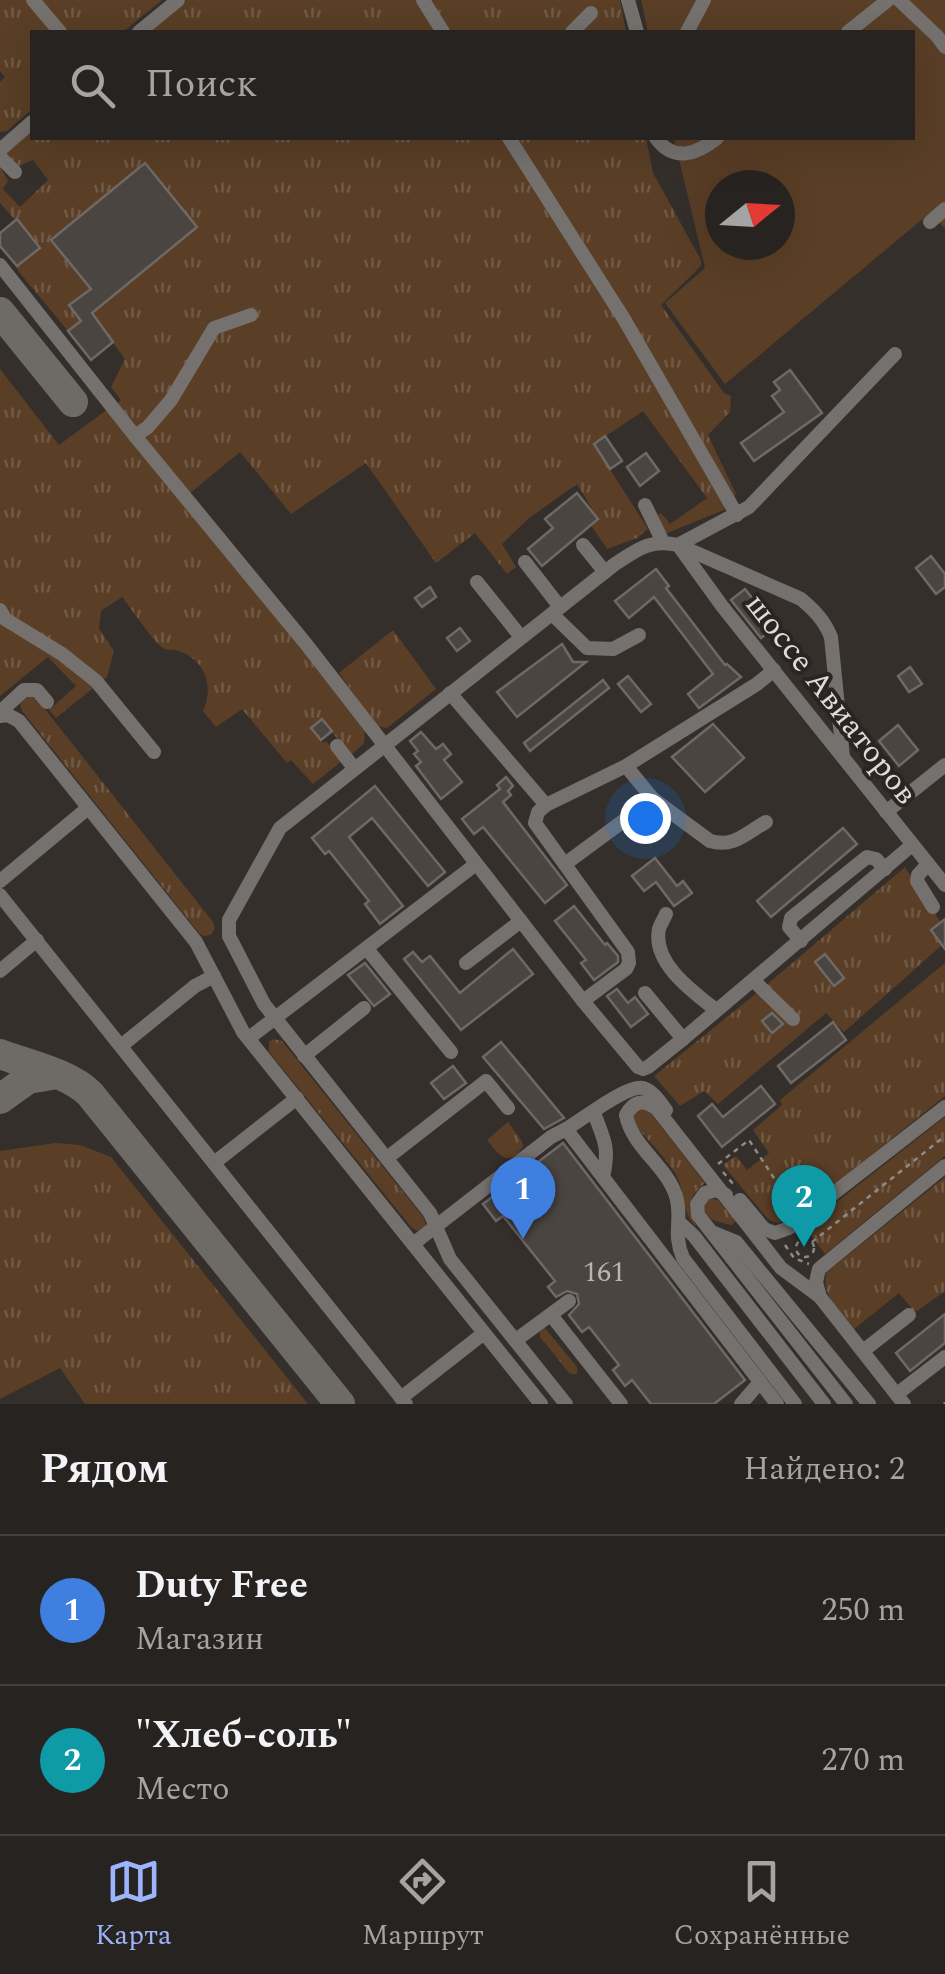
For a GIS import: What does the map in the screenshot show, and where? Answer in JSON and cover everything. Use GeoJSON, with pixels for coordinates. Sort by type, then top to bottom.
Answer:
{"type":"FeatureCollection","features":[{"type":"Feature","properties":{"kind":"street"},"geometry":{"type":"LineString","coordinates":[[34,0],[58,30]]}},
{"type":"Feature","properties":{"kind":"street"},"geometry":{"type":"LineString","coordinates":[[141,30],[178,0]]}},
{"type":"Feature","properties":{"kind":"street"},"geometry":{"type":"LineString","coordinates":[[423,0],[443,30]]}},
{"type":"Feature","properties":{"kind":"street"},"geometry":{"type":"LineString","coordinates":[[628,0],[636,30]]}},
{"type":"Feature","properties":{"kind":"street"},"geometry":{"type":"LineString","coordinates":[[688,30],[704,0]]}},
{"type":"Feature","properties":{"kind":"street"},"geometry":{"type":"LineString","coordinates":[[850,30],[888,0]]}},
{"type":"Feature","properties":{"kind":"street"},"geometry":{"type":"LineString","coordinates":[[900,0],[942,37]]}},
{"type":"Feature","properties":{"kind":"street"},"geometry":{"type":"LineString","coordinates":[[574,30],[590,14]]}},
{"type":"Feature","properties":{"kind":"street"},"geometry":{"type":"LineString","coordinates":[[15,172],[0,154],[30,124]]}},
{"type":"Feature","properties":{"kind":"street"},"geometry":{"type":"LineString","coordinates":[[513,140],[624,319],[738,515]]}},
{"type":"Feature","properties":{"kind":"street"},"geometry":{"type":"LineString","coordinates":[[658,140],[673,152],[690,154],[714,140]]}},
{"type":"Feature","properties":{"kind":"street"},"geometry":{"type":"LineString","coordinates":[[930,222],[945,209]]}},
{"type":"Feature","properties":{"kind":"street"},"geometry":{"type":"LineString","coordinates":[[0,265],[306,644],[638,1067],[648,1067],[683,1039],[912,845]]}},
{"type":"Feature","properties":{"kind":"street"},"geometry":{"type":"LineString","coordinates":[[135,436],[171,400],[214,328],[252,315]]}},
{"type":"Feature","properties":{"kind":"street"},"geometry":{"type":"LineString","coordinates":[[670,544],[748,507],[895,354]]}},
{"type":"Feature","properties":{"kind":"street","name":"шоссе Авиаторов"},"geometry":{"type":"LineString","coordinates":[[645,505],[670,544],[945,885]]}},
{"type":"Feature","properties":{"kind":"street"},"geometry":{"type":"LineString","coordinates":[[566,1404],[450,1259],[430,1213],[264,1004],[229,936],[229,920],[277,831],[556,610],[649,544],[670,544],[801,599],[816,611],[830,637],[843,756]]}},
{"type":"Feature","properties":{"kind":"street"},"geometry":{"type":"LineString","coordinates":[[583,546],[606,572]]}},
{"type":"Feature","properties":{"kind":"street"},"geometry":{"type":"LineString","coordinates":[[525,562],[587,648],[613,649],[639,635]]}},
{"type":"Feature","properties":{"kind":"street"},"geometry":{"type":"LineString","coordinates":[[477,582],[522,637]]}},
{"type":"Feature","properties":{"kind":"street"},"geometry":{"type":"LineString","coordinates":[[2,616],[96,681],[154,752]]}},
{"type":"Feature","properties":{"kind":"street"},"geometry":{"type":"LineString","coordinates":[[583,1000],[626,970],[630,957],[535,823],[538,812],[626,766],[774,670]]}},
{"type":"Feature","properties":{"kind":"street"},"geometry":{"type":"LineString","coordinates":[[0,714],[24,690],[36,690],[47,702]]}},
{"type":"Feature","properties":{"kind":"street"},"geometry":{"type":"LineString","coordinates":[[450,693],[546,805]]}},
{"type":"Feature","properties":{"kind":"street"},"geometry":{"type":"LineString","coordinates":[[0,714],[19,721],[196,942],[248,1038],[541,1404]]}},
{"type":"Feature","properties":{"kind":"street"},"geometry":{"type":"LineString","coordinates":[[337,746],[354,768]]}},
{"type":"Feature","properties":{"kind":"street"},"geometry":{"type":"LineString","coordinates":[[886,812],[945,765]]}},
{"type":"Feature","properties":{"kind":"street"},"geometry":{"type":"LineString","coordinates":[[626,766],[654,799],[710,841],[728,844],[766,822]]}},
{"type":"Feature","properties":{"kind":"street"},"geometry":{"type":"LineString","coordinates":[[565,864],[654,799]]}},
{"type":"Feature","properties":{"kind":"street"},"geometry":{"type":"LineString","coordinates":[[0,881],[88,808]]}},
{"type":"Feature","properties":{"kind":"street"},"geometry":{"type":"LineString","coordinates":[[801,941],[789,927],[791,918],[867,857],[885,868]]}},
{"type":"Feature","properties":{"kind":"street"},"geometry":{"type":"LineString","coordinates":[[248,1038],[476,864]]}},
{"type":"Feature","properties":{"kind":"street"},"geometry":{"type":"LineString","coordinates":[[928,864],[917,881],[933,907]]}},
{"type":"Feature","properties":{"kind":"street"},"geometry":{"type":"LineString","coordinates":[[0,895],[404,1401],[484,1333]]}},
{"type":"Feature","properties":{"kind":"street"},"geometry":{"type":"LineString","coordinates":[[666,914],[659,928],[659,947],[668,965],[716,1010]]}},
{"type":"Feature","properties":{"kind":"street"},"geometry":{"type":"LineString","coordinates":[[466,963],[521,921]]}},
{"type":"Feature","properties":{"kind":"street"},"geometry":{"type":"LineString","coordinates":[[0,970],[36,940]]}},
{"type":"Feature","properties":{"kind":"street"},"geometry":{"type":"LineString","coordinates":[[367,949],[451,1052]]}},
{"type":"Feature","properties":{"kind":"street"},"geometry":{"type":"LineString","coordinates":[[121,1046],[214,976]]}},
{"type":"Feature","properties":{"kind":"street"},"geometry":{"type":"LineString","coordinates":[[754,981],[793,1020]]}},
{"type":"Feature","properties":{"kind":"street"},"geometry":{"type":"LineString","coordinates":[[646,993],[683,1039]]}},
{"type":"Feature","properties":{"kind":"street"},"geometry":{"type":"LineString","coordinates":[[304,1056],[364,1008]]}},
{"type":"Feature","properties":{"kind":"street"},"geometry":{"type":"LineString","coordinates":[[387,1158],[486,1081],[508,1108]]}},
{"type":"Feature","properties":{"kind":"street"},"geometry":{"type":"LineString","coordinates":[[413,1244],[552,1137],[634,1088],[652,1093],[770,1231]]}},
{"type":"Feature","properties":{"kind":"street"},"geometry":{"type":"LineString","coordinates":[[214,1164],[297,1098]]}},
{"type":"Feature","properties":{"kind":"street"},"geometry":{"type":"LineString","coordinates":[[795,1404],[684,1258],[676,1232],[679,1222],[675,1195],[628,1124],[626,1115],[631,1106],[640,1102],[656,1108],[781,1268],[820,1297],[901,1399],[945,1357]]}},
{"type":"Feature","properties":{"kind":"street"},"geometry":{"type":"LineString","coordinates":[[846,1404],[709,1230],[697,1212],[698,1201],[708,1191],[716,1190],[730,1197],[758,1226],[770,1231],[789,1228],[945,1107]]}},
{"type":"Feature","properties":{"kind":"street"},"geometry":{"type":"LineString","coordinates":[[594,1113],[608,1157],[602,1177]]}},
{"type":"Feature","properties":{"kind":"street"},"geometry":{"type":"LineString","coordinates":[[566,1129],[777,1404]]}},
{"type":"Feature","properties":{"kind":"street"},"geometry":{"type":"LineString","coordinates":[[820,1297],[816,1282],[819,1269],[945,1166]]}},
{"type":"Feature","properties":{"kind":"street"},"geometry":{"type":"LineString","coordinates":[[679,1222],[694,1236],[824,1404]]}},
{"type":"Feature","properties":{"kind":"street"},"geometry":{"type":"LineString","coordinates":[[709,1230],[736,1242],[869,1404]]}},
{"type":"Feature","properties":{"kind":"street"},"geometry":{"type":"LineString","coordinates":[[516,1340],[568,1301]]}},
{"type":"Feature","properties":{"kind":"street"},"geometry":{"type":"LineString","coordinates":[[551,1315],[620,1404]]}},
{"type":"Feature","properties":{"kind":"street"},"geometry":{"type":"LineString","coordinates":[[863,1352],[908,1315]]}},
{"type":"Feature","properties":{"kind":"street"},"geometry":{"type":"LineString","coordinates":[[741,1404],[760,1382]]}},
{"type":"Feature","properties":{"kind":"path"},"geometry":{"type":"LineString","coordinates":[[812,1242],[945,1136]]}},
{"type":"Feature","properties":{"kind":"path"},"geometry":{"type":"LineString","coordinates":[[740,1192],[717,1165],[749,1140],[802,1220]]}},
{"type":"Feature","properties":{"kind":"path"},"geometry":{"type":"LineString","coordinates":[[770,1231],[796,1256],[819,1269]]}},
{"type":"Feature","properties":{"kind":"path"},"geometry":{"type":"LineString","coordinates":[[800,1240],[812,1242],[814,1251],[810,1256],[796,1256],[800,1240]]}},
{"type":"Feature","properties":{"kind":"green space"},"geometry":{"type":"Polygon","coordinates":[[[0,0],[162,0],[125,30],[30,30],[30,111],[7,131],[0,132],[0,82],[5,77],[0,71],[0,0]]]}},
{"type":"Feature","properties":{"kind":"green space"},"geometry":{"type":"Polygon","coordinates":[[[187,0],[620,0],[626,30],[150,30],[187,0]]]}},
{"type":"Feature","properties":{"kind":"green space"},"geometry":{"type":"Polygon","coordinates":[[[641,0],[945,0],[945,229],[931,212],[725,384],[665,303],[705,268],[674,140],[915,140],[915,30],[648,30],[641,0]]]}},
{"type":"Feature","properties":{"kind":"green space"},"geometry":{"type":"Polygon","coordinates":[[[30,131],[30,140],[646,140],[653,173],[701,260],[701,266],[661,305],[724,393],[731,396],[730,412],[708,435],[736,494],[726,509],[665,534],[657,516],[661,513],[670,524],[707,498],[643,411],[594,444],[648,529],[637,538],[607,549],[591,525],[598,519],[577,484],[529,518],[502,544],[516,567],[507,574],[475,533],[436,563],[366,463],[291,514],[240,452],[190,493],[117,404],[121,400],[111,387],[125,359],[80,298],[81,321],[68,331],[18,271],[17,266],[40,248],[0,203],[0,166],[8,181],[3,189],[20,207],[48,180],[33,160],[19,166],[4,153],[30,131]]]}},
{"type":"Feature","properties":{"kind":"green space"},"geometry":{"type":"Polygon","coordinates":[[[0,369],[59,445],[108,409],[365,729],[364,743],[351,755],[321,719],[311,729],[342,761],[313,784],[291,760],[287,763],[242,709],[216,727],[203,711],[207,684],[196,661],[160,645],[122,597],[101,611],[99,629],[114,651],[107,677],[56,718],[49,710],[76,686],[48,657],[0,696],[0,369]]]}},
{"type":"Feature","properties":{"kind":"green space"},"geometry":{"type":"Polygon","coordinates":[[[393,630],[436,689],[387,728],[376,726],[339,673],[393,630]]]}},
{"type":"Feature","properties":{"kind":"green space"},"geometry":{"type":"Polygon","coordinates":[[[32,696],[213,922],[211,935],[199,933],[22,711],[23,697],[32,696]]]}},
{"type":"Feature","properties":{"kind":"green space"},"geometry":{"type":"Polygon","coordinates":[[[905,867],[941,923],[931,930],[942,945],[844,1032],[826,1013],[718,1104],[704,1091],[680,1106],[654,1076],[905,867]]]}},
{"type":"Feature","properties":{"kind":"green space"},"geometry":{"type":"Polygon","coordinates":[[[945,963],[945,1096],[794,1217],[778,1223],[768,1219],[723,1165],[736,1156],[747,1170],[769,1153],[753,1130],[782,1105],[780,1100],[945,963]]]}},
{"type":"Feature","properties":{"kind":"green space"},"geometry":{"type":"Polygon","coordinates":[[[273,1039],[282,1041],[426,1225],[418,1231],[412,1228],[269,1052],[273,1039]]]}},
{"type":"Feature","properties":{"kind":"green space"},"geometry":{"type":"Polygon","coordinates":[[[639,1108],[649,1111],[705,1183],[690,1202],[695,1226],[675,1173],[633,1123],[632,1116],[639,1108]]]}},
{"type":"Feature","properties":{"kind":"green space"},"geometry":{"type":"Polygon","coordinates":[[[945,1117],[945,1156],[825,1254],[805,1227],[945,1117]]]}},
{"type":"Feature","properties":{"kind":"green space"},"geometry":{"type":"Polygon","coordinates":[[[508,1122],[523,1146],[509,1158],[500,1155],[487,1140],[508,1122]]]}},
{"type":"Feature","properties":{"kind":"green space"},"geometry":{"type":"Polygon","coordinates":[[[55,1143],[80,1145],[111,1157],[308,1404],[85,1404],[60,1368],[0,1399],[0,1151],[55,1143]]]}},
{"type":"Feature","properties":{"kind":"green space"},"geometry":{"type":"Polygon","coordinates":[[[945,1177],[945,1291],[917,1311],[899,1293],[853,1330],[829,1295],[827,1272],[945,1177]]]}},
{"type":"Feature","properties":{"kind":"green space"},"geometry":{"type":"Polygon","coordinates":[[[711,1198],[718,1200],[736,1221],[732,1225],[706,1214],[703,1205],[711,1198]]]}},
{"type":"Feature","properties":{"kind":"green space"},"geometry":{"type":"Polygon","coordinates":[[[545,1328],[577,1367],[577,1374],[570,1374],[540,1337],[545,1328]]]}},
{"type":"Feature","properties":{"kind":"building"},"geometry":{"type":"Polygon","coordinates":[[[145,163],[197,227],[92,313],[113,342],[91,360],[68,331],[81,321],[69,305],[91,289],[51,240],[145,163]]]}},
{"type":"Feature","properties":{"kind":"building"},"geometry":{"type":"Polygon","coordinates":[[[17,219],[40,248],[17,266],[0,246],[0,233],[17,219]]]}},
{"type":"Feature","properties":{"kind":"building"},"geometry":{"type":"Polygon","coordinates":[[[790,370],[822,413],[754,461],[741,443],[784,412],[772,396],[780,390],[774,382],[790,370]]]}},
{"type":"Feature","properties":{"kind":"building"},"geometry":{"type":"Polygon","coordinates":[[[605,436],[622,461],[610,469],[594,444],[605,436]]]}},
{"type":"Feature","properties":{"kind":"building"},"geometry":{"type":"Polygon","coordinates":[[[646,453],[659,471],[640,486],[627,467],[646,453]]]}},
{"type":"Feature","properties":{"kind":"building"},"geometry":{"type":"Polygon","coordinates":[[[577,493],[598,519],[542,566],[528,549],[553,528],[545,519],[577,493]]]}},
{"type":"Feature","properties":{"kind":"building"},"geometry":{"type":"Polygon","coordinates":[[[931,556],[945,574],[945,587],[936,594],[916,568],[931,556]]]}},
{"type":"Feature","properties":{"kind":"building"},"geometry":{"type":"Polygon","coordinates":[[[656,569],[725,665],[741,677],[699,708],[688,694],[713,674],[654,597],[629,618],[615,601],[656,569]]]}},
{"type":"Feature","properties":{"kind":"building"},"geometry":{"type":"Polygon","coordinates":[[[430,587],[436,597],[422,607],[415,598],[430,587]]]}},
{"type":"Feature","properties":{"kind":"building"},"geometry":{"type":"Polygon","coordinates":[[[745,589],[775,627],[761,638],[731,600],[745,589]]]}},
{"type":"Feature","properties":{"kind":"building"},"geometry":{"type":"Polygon","coordinates":[[[460,628],[470,641],[457,651],[447,638],[460,628]]]}},
{"type":"Feature","properties":{"kind":"building"},"geometry":{"type":"Polygon","coordinates":[[[562,644],[573,662],[586,662],[517,717],[497,692],[562,644]]]}},
{"type":"Feature","properties":{"kind":"building"},"geometry":{"type":"Polygon","coordinates":[[[910,667],[922,684],[909,692],[898,676],[910,667]]]}},
{"type":"Feature","properties":{"kind":"building"},"geometry":{"type":"Polygon","coordinates":[[[628,676],[651,704],[641,712],[618,684],[628,676]]]}},
{"type":"Feature","properties":{"kind":"building"},"geometry":{"type":"Polygon","coordinates":[[[603,680],[609,688],[530,751],[524,743],[603,680]]]}},
{"type":"Feature","properties":{"kind":"building"},"geometry":{"type":"Polygon","coordinates":[[[322,719],[332,731],[321,740],[311,728],[322,719]]]}},
{"type":"Feature","properties":{"kind":"building"},"geometry":{"type":"Polygon","coordinates":[[[713,724],[744,758],[705,792],[672,757],[713,724]]]}},
{"type":"Feature","properties":{"kind":"building"},"geometry":{"type":"Polygon","coordinates":[[[898,725],[918,750],[899,766],[879,741],[898,725]]]}},
{"type":"Feature","properties":{"kind":"building"},"geometry":{"type":"Polygon","coordinates":[[[421,732],[436,749],[443,744],[451,754],[444,760],[462,782],[441,799],[416,766],[421,762],[410,741],[421,732]]]}},
{"type":"Feature","properties":{"kind":"building"},"geometry":{"type":"Polygon","coordinates":[[[506,777],[513,786],[508,791],[511,795],[503,802],[567,885],[545,903],[483,827],[474,834],[462,819],[500,789],[497,785],[506,777]]]}},
{"type":"Feature","properties":{"kind":"building"},"geometry":{"type":"Polygon","coordinates":[[[375,786],[445,872],[428,886],[372,818],[349,837],[403,906],[380,924],[365,904],[369,901],[329,851],[325,854],[312,838],[375,786]]]}},
{"type":"Feature","properties":{"kind":"building"},"geometry":{"type":"Polygon","coordinates":[[[843,828],[857,844],[771,917],[757,901],[843,828]]]}},
{"type":"Feature","properties":{"kind":"building"},"geometry":{"type":"Polygon","coordinates":[[[655,858],[677,886],[683,881],[692,893],[674,906],[656,882],[644,891],[632,876],[655,858]]]}},
{"type":"Feature","properties":{"kind":"building"},"geometry":{"type":"Polygon","coordinates":[[[574,906],[618,956],[618,962],[594,980],[581,963],[586,960],[555,921],[574,906]]]}},
{"type":"Feature","properties":{"kind":"building"},"geometry":{"type":"Polygon","coordinates":[[[945,919],[945,949],[931,930],[945,919]]]}},
{"type":"Feature","properties":{"kind":"building"},"geometry":{"type":"Polygon","coordinates":[[[513,949],[533,974],[461,1030],[404,959],[413,952],[422,962],[430,956],[460,993],[513,949]]]}},
{"type":"Feature","properties":{"kind":"building"},"geometry":{"type":"Polygon","coordinates":[[[825,954],[844,978],[834,986],[815,962],[825,954]]]}},
{"type":"Feature","properties":{"kind":"building"},"geometry":{"type":"Polygon","coordinates":[[[365,963],[390,994],[374,1006],[348,975],[365,963]]]}},
{"type":"Feature","properties":{"kind":"building"},"geometry":{"type":"Polygon","coordinates":[[[617,989],[628,1003],[635,997],[648,1014],[631,1027],[607,996],[617,989]]]}},
{"type":"Feature","properties":{"kind":"building"},"geometry":{"type":"Polygon","coordinates":[[[772,1013],[783,1024],[772,1033],[762,1021],[772,1013]]]}},
{"type":"Feature","properties":{"kind":"building"},"geometry":{"type":"Polygon","coordinates":[[[833,1022],[846,1040],[791,1083],[778,1066],[833,1022]]]}},
{"type":"Feature","properties":{"kind":"building"},"geometry":{"type":"Polygon","coordinates":[[[501,1042],[564,1118],[544,1129],[483,1057],[501,1042]]]}},
{"type":"Feature","properties":{"kind":"building"},"geometry":{"type":"Polygon","coordinates":[[[453,1066],[466,1083],[444,1099],[431,1083],[453,1066]]]}},
{"type":"Feature","properties":{"kind":"building"},"geometry":{"type":"Polygon","coordinates":[[[761,1086],[775,1104],[722,1147],[698,1116],[712,1104],[723,1117],[761,1086]]]}},
{"type":"Feature","properties":{"kind":"building"},"geometry":{"type":"Polygon","coordinates":[[[563,1143],[745,1380],[714,1404],[651,1404],[632,1380],[625,1386],[613,1370],[619,1365],[589,1327],[582,1332],[569,1315],[579,1304],[577,1294],[567,1291],[556,1297],[548,1287],[555,1281],[503,1216],[496,1221],[483,1204],[563,1143]]]}},
{"type":"Feature","properties":{"kind":"building"},"geometry":{"type":"Polygon","coordinates":[[[945,1314],[945,1343],[910,1371],[896,1353],[945,1314]]]}},
{"type":"Feature","properties":{"kind":"taxiway"},"geometry":{"type":"LineString","coordinates":[[0,312],[73,402]]}},
{"type":"Feature","properties":{"kind":"taxiway"},"geometry":{"type":"LineString","coordinates":[[0,1054],[60,1075],[90,1094],[340,1404]]}},
{"type":"Feature","properties":{"kind":"taxiway"},"geometry":{"type":"LineString","coordinates":[[0,1099],[28,1079],[57,1074]]}},
{"type":"Feature","properties":{"kind":"place","name":"Duty Free"},"geometry":{"type":"Point","coordinates":[523,1239]}},
{"type":"Feature","properties":{"kind":"place","name":"\"Хлеб-соль\""},"geometry":{"type":"Point","coordinates":[804,1247]}}]}
